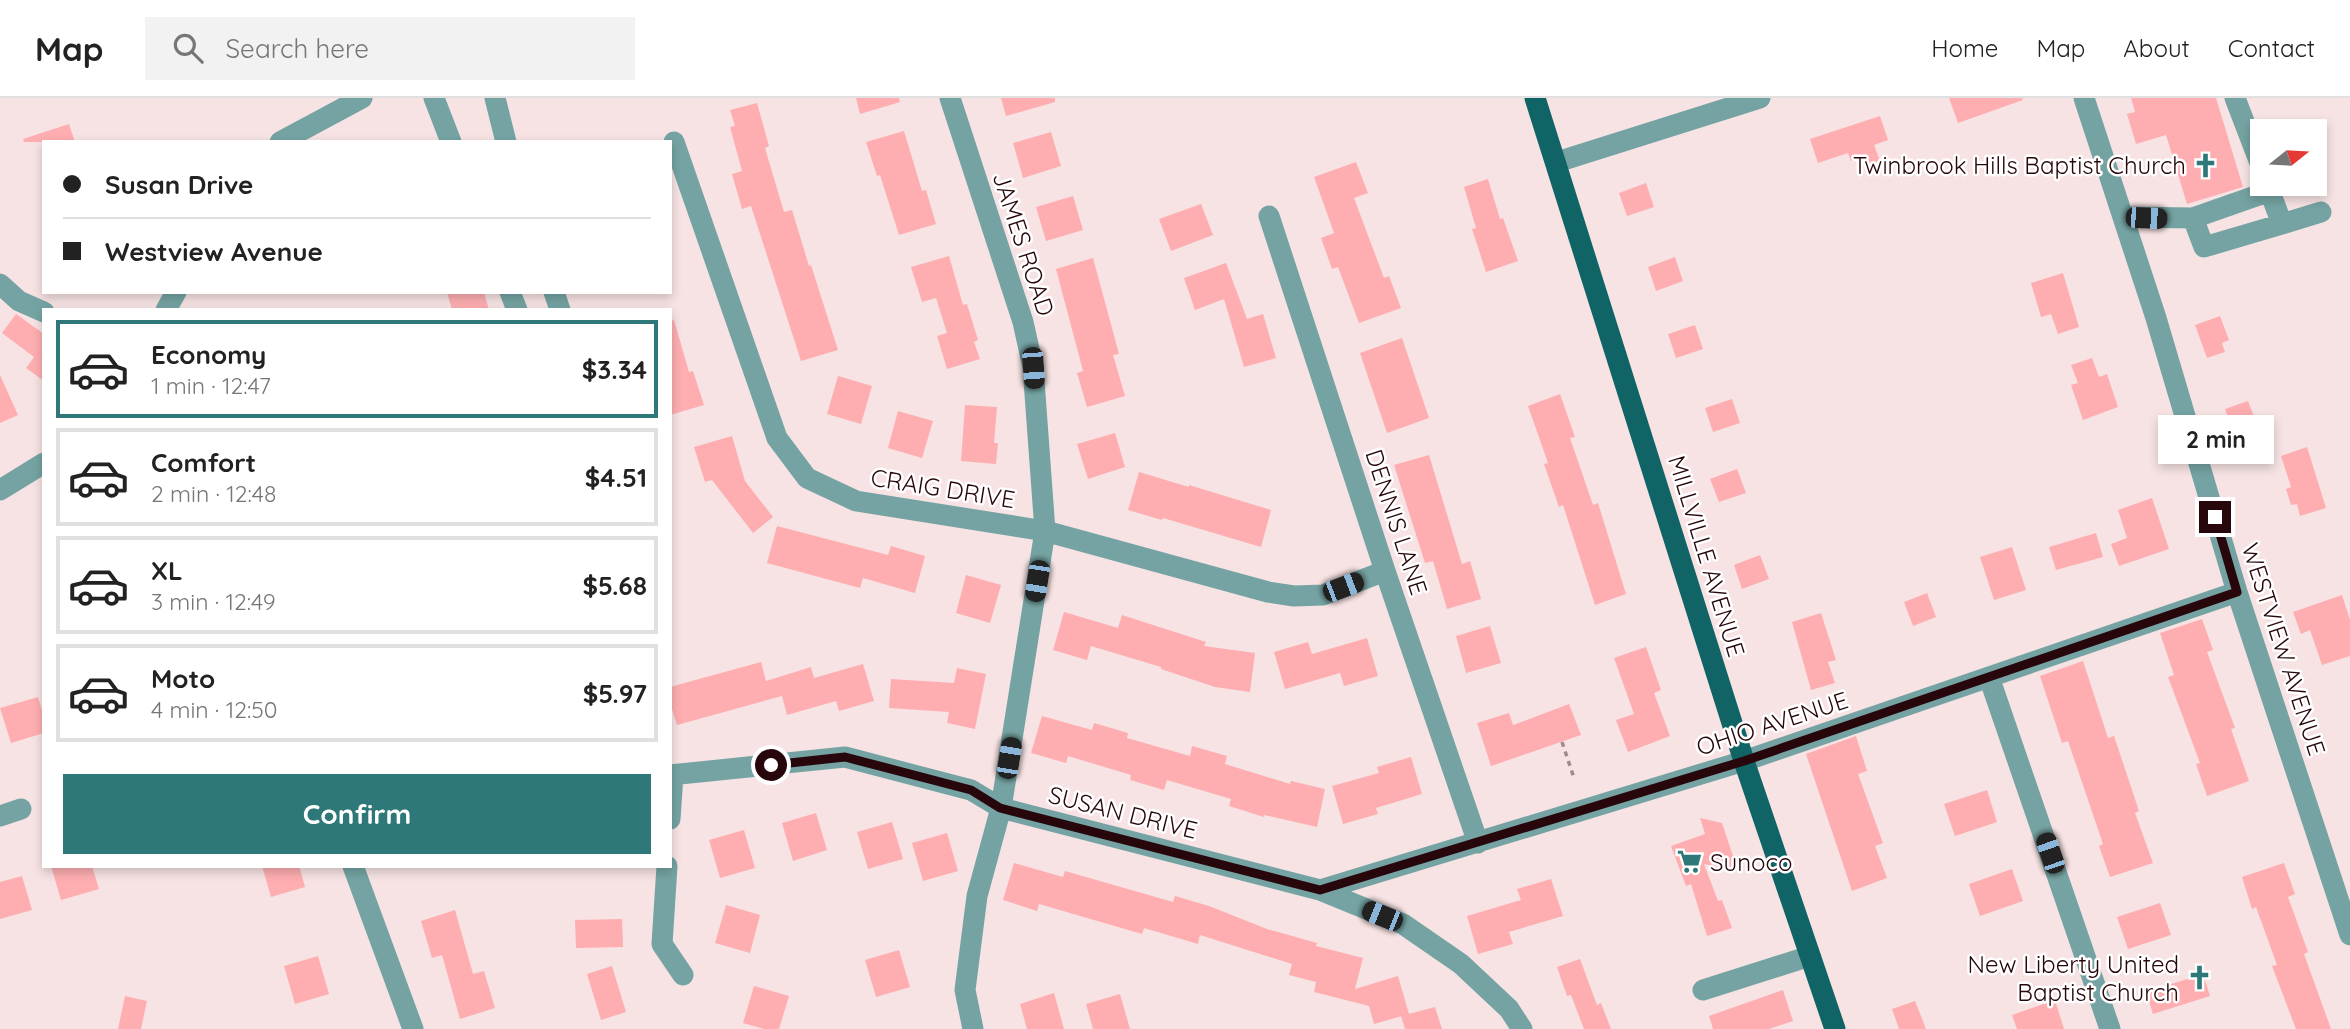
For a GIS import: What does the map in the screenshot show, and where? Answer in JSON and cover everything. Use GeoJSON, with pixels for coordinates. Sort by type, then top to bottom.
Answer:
{"type":"FeatureCollection","features":[{"type":"Feature","properties":{"kind":"main road","name":"MILLVILLE AVENUE"},"geometry":{"type":"LineString","coordinates":[[1535,98],[1744,761],[1835,1029]]}},
{"type":"Feature","properties":{"kind":"street"},"geometry":{"type":"LineString","coordinates":[[284,140],[362,98]]}},
{"type":"Feature","properties":{"kind":"street"},"geometry":{"type":"LineString","coordinates":[[433,98],[451,140]]}},
{"type":"Feature","properties":{"kind":"street"},"geometry":{"type":"LineString","coordinates":[[495,98],[506,140]]}},
{"type":"Feature","properties":{"kind":"street","name":"JAMES ROAD"},"geometry":{"type":"LineString","coordinates":[[950,98],[1023,323],[1033,368],[1045,531],[1000,808],[976,896],[965,990],[973,1029]]}},
{"type":"Feature","properties":{"kind":"street"},"geometry":{"type":"LineString","coordinates":[[1556,162],[1760,98]]}},
{"type":"Feature","properties":{"kind":"street","name":"WESTVIEW AVENUE"},"geometry":{"type":"LineString","coordinates":[[2084,98],[2160,331],[2237,592],[2350,935]]}},
{"type":"Feature","properties":{"kind":"street"},"geometry":{"type":"LineString","coordinates":[[2235,98],[2250,137]]}},
{"type":"Feature","properties":{"kind":"street","name":"CRAIG DRIVE"},"geometry":{"type":"LineString","coordinates":[[674,142],[777,438],[807,478],[856,501],[1045,531],[1268,592],[1294,596],[1323,595],[1385,571]]}},
{"type":"Feature","properties":{"kind":"street"},"geometry":{"type":"LineString","coordinates":[[2123,217],[2193,218],[2250,195]]}},
{"type":"Feature","properties":{"kind":"street"},"geometry":{"type":"LineString","coordinates":[[2272,196],[2282,224]]}},
{"type":"Feature","properties":{"kind":"street"},"geometry":{"type":"LineString","coordinates":[[2193,218],[2204,247],[2321,212]]}},
{"type":"Feature","properties":{"kind":"street","name":"DENNIS LANE"},"geometry":{"type":"LineString","coordinates":[[1269,216],[1385,571],[1478,843]]}},
{"type":"Feature","properties":{"kind":"street"},"geometry":{"type":"LineString","coordinates":[[0,284],[19,301],[42,311]]}},
{"type":"Feature","properties":{"kind":"street"},"geometry":{"type":"LineString","coordinates":[[0,490],[42,464]]}},
{"type":"Feature","properties":{"kind":"street","name":"OHIO AVENUE"},"geometry":{"type":"LineString","coordinates":[[1320,890],[1744,761],[2237,592]]}},
{"type":"Feature","properties":{"kind":"street"},"geometry":{"type":"LineString","coordinates":[[1989,677],[2110,1029]]}},
{"type":"Feature","properties":{"kind":"street","name":"SUSAN DRIVE"},"geometry":{"type":"LineString","coordinates":[[672,775],[845,757],[971,790],[1000,808],[1320,890],[1403,925],[1461,964],[1509,1009],[1522,1029]]}},
{"type":"Feature","properties":{"kind":"street"},"geometry":{"type":"LineString","coordinates":[[0,816],[21,809]]}},
{"type":"Feature","properties":{"kind":"street"},"geometry":{"type":"LineString","coordinates":[[354,868],[413,1029]]}},
{"type":"Feature","properties":{"kind":"street"},"geometry":{"type":"LineString","coordinates":[[667,868],[662,944],[683,975]]}},
{"type":"Feature","properties":{"kind":"street"},"geometry":{"type":"LineString","coordinates":[[1703,990],[1810,956]]}},
{"type":"Feature","properties":{"kind":"path"},"geometry":{"type":"LineString","coordinates":[[1562,743],[1574,778]]}},
{"type":"Feature","properties":{"kind":"building"},"geometry":{"type":"Polygon","coordinates":[[[856,98],[899,98],[900,102],[860,114],[856,98]]]}},
{"type":"Feature","properties":{"kind":"building"},"geometry":{"type":"Polygon","coordinates":[[[1001,98],[1055,98],[1055,102],[1006,116],[1001,98]]]}},
{"type":"Feature","properties":{"kind":"building"},"geometry":{"type":"Polygon","coordinates":[[[1949,98],[2022,98],[2023,100],[1958,123],[1949,98]]]}},
{"type":"Feature","properties":{"kind":"building","name":"Twinbrook Hills Baptist Church"},"geometry":{"type":"Polygon","coordinates":[[[2131,98],[2216,98],[2243,187],[2187,204],[2166,135],[2136,144],[2127,114],[2135,112],[2131,98]]]}},
{"type":"Feature","properties":{"kind":"building"},"geometry":{"type":"Polygon","coordinates":[[[757,103],[769,146],[765,148],[784,212],[792,210],[838,350],[801,361],[751,206],[742,209],[732,174],[742,171],[730,127],[735,126],[730,110],[757,103]]]}},
{"type":"Feature","properties":{"kind":"building"},"geometry":{"type":"Polygon","coordinates":[[[1880,116],[1888,140],[1874,145],[1880,161],[1864,166],[1861,157],[1851,161],[1848,153],[1818,163],[1810,139],[1880,116]]]}},
{"type":"Feature","properties":{"kind":"building"},"geometry":{"type":"Polygon","coordinates":[[[69,124],[74,140],[24,142],[23,139],[69,124]]]}},
{"type":"Feature","properties":{"kind":"building"},"geometry":{"type":"Polygon","coordinates":[[[904,131],[922,191],[926,190],[936,224],[899,235],[880,175],[877,176],[866,142],[904,131]]]}},
{"type":"Feature","properties":{"kind":"building"},"geometry":{"type":"Polygon","coordinates":[[[1051,132],[1061,166],[1023,178],[1013,143],[1051,132]]]}},
{"type":"Feature","properties":{"kind":"building"},"geometry":{"type":"Polygon","coordinates":[[[1356,162],[1368,193],[1354,198],[1384,278],[1389,276],[1401,308],[1359,323],[1338,267],[1332,269],[1321,238],[1334,233],[1314,177],[1356,162]]]}},
{"type":"Feature","properties":{"kind":"building"},"geometry":{"type":"Polygon","coordinates":[[[1488,179],[1500,219],[1503,218],[1518,261],[1486,272],[1472,229],[1476,228],[1464,187],[1488,179]]]}},
{"type":"Feature","properties":{"kind":"building"},"geometry":{"type":"Polygon","coordinates":[[[1646,183],[1654,207],[1627,216],[1619,193],[1646,183]]]}},
{"type":"Feature","properties":{"kind":"building"},"geometry":{"type":"Polygon","coordinates":[[[1073,196],[1083,230],[1046,241],[1036,207],[1073,196]]]}},
{"type":"Feature","properties":{"kind":"building"},"geometry":{"type":"Polygon","coordinates":[[[1201,204],[1213,235],[1171,251],[1159,219],[1201,204]]]}},
{"type":"Feature","properties":{"kind":"building"},"geometry":{"type":"Polygon","coordinates":[[[949,256],[963,305],[967,304],[978,340],[974,342],[980,359],[947,369],[937,336],[947,333],[936,298],[922,302],[911,267],[949,256]]]}},
{"type":"Feature","properties":{"kind":"building"},"geometry":{"type":"Polygon","coordinates":[[[1675,257],[1683,281],[1656,291],[1648,267],[1675,257]]]}},
{"type":"Feature","properties":{"kind":"building"},"geometry":{"type":"Polygon","coordinates":[[[1093,258],[1119,354],[1113,355],[1125,396],[1087,407],[1077,373],[1083,371],[1056,269],[1093,258]]]}},
{"type":"Feature","properties":{"kind":"building"},"geometry":{"type":"Polygon","coordinates":[[[1226,263],[1247,319],[1263,314],[1276,358],[1244,367],[1224,299],[1195,310],[1184,278],[1226,263]]]}},
{"type":"Feature","properties":{"kind":"building"},"geometry":{"type":"Polygon","coordinates":[[[2063,273],[2079,327],[2058,334],[2051,314],[2041,317],[2031,283],[2063,273]]]}},
{"type":"Feature","properties":{"kind":"building"},"geometry":{"type":"Polygon","coordinates":[[[448,294],[485,294],[488,308],[451,308],[448,294]]]}},
{"type":"Feature","properties":{"kind":"building"},"geometry":{"type":"Polygon","coordinates":[[[16,314],[42,333],[42,380],[26,368],[34,357],[2,333],[16,314]]]}},
{"type":"Feature","properties":{"kind":"building"},"geometry":{"type":"Polygon","coordinates":[[[2220,316],[2229,340],[2222,343],[2225,352],[2207,358],[2195,325],[2220,316]]]}},
{"type":"Feature","properties":{"kind":"building"},"geometry":{"type":"Polygon","coordinates":[[[672,320],[689,372],[693,371],[704,405],[672,414],[672,320]]]}},
{"type":"Feature","properties":{"kind":"building"},"geometry":{"type":"Polygon","coordinates":[[[1695,325],[1703,349],[1676,358],[1668,334],[1695,325]]]}},
{"type":"Feature","properties":{"kind":"building"},"geometry":{"type":"Polygon","coordinates":[[[1402,338],[1429,418],[1387,433],[1360,353],[1402,338]]]}},
{"type":"Feature","properties":{"kind":"building"},"geometry":{"type":"Polygon","coordinates":[[[2092,358],[2099,377],[2107,374],[2118,407],[2083,420],[2071,385],[2078,383],[2071,365],[2092,358]]]}},
{"type":"Feature","properties":{"kind":"building"},"geometry":{"type":"Polygon","coordinates":[[[0,375],[18,415],[0,423],[0,375]]]}},
{"type":"Feature","properties":{"kind":"building"},"geometry":{"type":"Polygon","coordinates":[[[838,376],[872,386],[861,424],[827,414],[838,376]]]}},
{"type":"Feature","properties":{"kind":"building"},"geometry":{"type":"Polygon","coordinates":[[[1560,394],[1575,437],[1570,438],[1593,505],[1598,503],[1626,594],[1595,605],[1563,505],[1559,507],[1544,464],[1548,463],[1528,406],[1560,394]]]}},
{"type":"Feature","properties":{"kind":"building"},"geometry":{"type":"Polygon","coordinates":[[[1732,399],[1740,423],[1713,432],[1705,408],[1732,399]]]}},
{"type":"Feature","properties":{"kind":"building"},"geometry":{"type":"Polygon","coordinates":[[[2248,401],[2258,427],[2235,436],[2225,409],[2248,401]]]}},
{"type":"Feature","properties":{"kind":"building"},"geometry":{"type":"Polygon","coordinates":[[[965,405],[997,407],[994,443],[998,443],[996,464],[961,461],[965,405]]]}},
{"type":"Feature","properties":{"kind":"building"},"geometry":{"type":"Polygon","coordinates":[[[898,411],[933,421],[922,458],[888,448],[898,411]]]}},
{"type":"Feature","properties":{"kind":"building"},"geometry":{"type":"Polygon","coordinates":[[[1115,433],[1125,467],[1088,479],[1077,444],[1115,433]]]}},
{"type":"Feature","properties":{"kind":"building"},"geometry":{"type":"Polygon","coordinates":[[[732,436],[745,481],[773,517],[753,533],[712,480],[705,482],[694,447],[732,436]]]}},
{"type":"Feature","properties":{"kind":"building"},"geometry":{"type":"Polygon","coordinates":[[[2307,447],[2326,508],[2300,516],[2297,504],[2291,505],[2286,489],[2291,487],[2281,456],[2307,447]]]}},
{"type":"Feature","properties":{"kind":"building"},"geometry":{"type":"Polygon","coordinates":[[[1429,455],[1462,564],[1470,561],[1481,599],[1447,609],[1433,561],[1425,563],[1394,465],[1429,455]]]}},
{"type":"Feature","properties":{"kind":"building"},"geometry":{"type":"Polygon","coordinates":[[[1737,469],[1746,493],[1719,502],[1710,479],[1737,469]]]}},
{"type":"Feature","properties":{"kind":"building"},"geometry":{"type":"Polygon","coordinates":[[[1139,472],[1271,510],[1261,547],[1128,510],[1139,472]]]}},
{"type":"Feature","properties":{"kind":"building"},"geometry":{"type":"Polygon","coordinates":[[[2152,498],[2169,549],[2119,566],[2111,544],[2127,538],[2118,510],[2152,498]]]}},
{"type":"Feature","properties":{"kind":"building"},"geometry":{"type":"Polygon","coordinates":[[[777,526],[888,555],[891,546],[925,556],[915,593],[863,578],[860,588],[767,563],[777,526]]]}},
{"type":"Feature","properties":{"kind":"building"},"geometry":{"type":"Polygon","coordinates":[[[2096,533],[2103,557],[2056,570],[2049,547],[2096,533]]]}},
{"type":"Feature","properties":{"kind":"building"},"geometry":{"type":"Polygon","coordinates":[[[2012,547],[2026,590],[1994,600],[1980,557],[2012,547]]]}},
{"type":"Feature","properties":{"kind":"building"},"geometry":{"type":"Polygon","coordinates":[[[1760,555],[1769,579],[1742,589],[1734,565],[1760,555]]]}},
{"type":"Feature","properties":{"kind":"building"},"geometry":{"type":"Polygon","coordinates":[[[966,575],[1001,585],[990,623],[956,613],[966,575]]]}},
{"type":"Feature","properties":{"kind":"building"},"geometry":{"type":"Polygon","coordinates":[[[1927,593],[1936,617],[1913,626],[1904,602],[1927,593]]]}},
{"type":"Feature","properties":{"kind":"building"},"geometry":{"type":"Polygon","coordinates":[[[2342,595],[2350,620],[2350,656],[2322,665],[2310,630],[2301,634],[2293,612],[2342,595]]]}},
{"type":"Feature","properties":{"kind":"building"},"geometry":{"type":"Polygon","coordinates":[[[1064,612],[1118,628],[1122,615],[1206,642],[1204,646],[1255,653],[1250,692],[1215,687],[1091,646],[1087,660],[1053,650],[1064,612]]]}},
{"type":"Feature","properties":{"kind":"building"},"geometry":{"type":"Polygon","coordinates":[[[1821,613],[1836,660],[1828,662],[1835,683],[1811,690],[1792,622],[1821,613]]]}},
{"type":"Feature","properties":{"kind":"building"},"geometry":{"type":"Polygon","coordinates":[[[2202,619],[2213,650],[2207,652],[2235,728],[2231,729],[2249,781],[2207,796],[2196,764],[2200,763],[2168,677],[2174,675],[2160,633],[2202,619]]]}},
{"type":"Feature","properties":{"kind":"building"},"geometry":{"type":"Polygon","coordinates":[[[1490,626],[1501,663],[1466,673],[1456,636],[1490,626]]]}},
{"type":"Feature","properties":{"kind":"building"},"geometry":{"type":"Polygon","coordinates":[[[1367,638],[1378,676],[1344,686],[1340,673],[1285,689],[1274,652],[1308,642],[1312,654],[1367,638]]]}},
{"type":"Feature","properties":{"kind":"building"},"geometry":{"type":"Polygon","coordinates":[[[1646,647],[1661,690],[1654,693],[1670,736],[1628,752],[1616,720],[1634,714],[1614,658],[1646,647]]]}},
{"type":"Feature","properties":{"kind":"building"},"geometry":{"type":"Polygon","coordinates":[[[2083,661],[2108,738],[2114,736],[2139,811],[2135,813],[2153,863],[2110,877],[2099,846],[2103,844],[2068,741],[2062,743],[2040,676],[2083,661]]]}},
{"type":"Feature","properties":{"kind":"building"},"geometry":{"type":"Polygon","coordinates":[[[761,662],[766,681],[811,667],[814,678],[863,664],[874,701],[839,711],[836,701],[787,715],[782,696],[677,725],[672,709],[672,686],[761,662]]]}},
{"type":"Feature","properties":{"kind":"building"},"geometry":{"type":"Polygon","coordinates":[[[957,668],[986,674],[975,729],[947,723],[949,712],[889,708],[891,679],[954,683],[957,668]]]}},
{"type":"Feature","properties":{"kind":"building"},"geometry":{"type":"Polygon","coordinates":[[[38,697],[42,710],[42,734],[11,743],[0,708],[38,697]]]}},
{"type":"Feature","properties":{"kind":"building"},"geometry":{"type":"Polygon","coordinates":[[[1569,704],[1581,735],[1491,766],[1477,723],[1509,713],[1513,725],[1569,704]]]}},
{"type":"Feature","properties":{"kind":"building"},"geometry":{"type":"Polygon","coordinates":[[[1042,716],[1092,730],[1094,723],[1128,733],[1127,738],[1190,756],[1192,746],[1227,756],[1225,764],[1290,784],[1291,781],[1325,789],[1317,827],[1264,817],[1229,806],[1231,799],[1167,780],[1164,790],[1130,780],[1131,775],[1068,756],[1066,763],[1031,753],[1042,716]]]}},
{"type":"Feature","properties":{"kind":"building"},"geometry":{"type":"Polygon","coordinates":[[[1856,736],[1867,771],[1858,774],[1883,843],[1875,846],[1887,878],[1852,891],[1806,754],[1856,736]]]}},
{"type":"Feature","properties":{"kind":"building"},"geometry":{"type":"Polygon","coordinates":[[[1411,757],[1422,794],[1376,808],[1378,814],[1343,824],[1332,786],[1379,773],[1377,767],[1411,757]]]}},
{"type":"Feature","properties":{"kind":"building"},"geometry":{"type":"Polygon","coordinates":[[[1987,790],[1997,822],[1955,836],[1944,804],[1987,790]]]}},
{"type":"Feature","properties":{"kind":"building"},"geometry":{"type":"Polygon","coordinates":[[[816,813],[827,850],[793,861],[782,823],[816,813]]]}},
{"type":"Feature","properties":{"kind":"building"},"geometry":{"type":"Polygon","coordinates":[[[1700,818],[1722,823],[1738,871],[1704,864],[1732,928],[1707,936],[1691,884],[1686,886],[1671,846],[1705,834],[1700,818]]]}},
{"type":"Feature","properties":{"kind":"building"},"geometry":{"type":"Polygon","coordinates":[[[892,822],[903,859],[868,869],[857,832],[892,822]]]}},
{"type":"Feature","properties":{"kind":"building"},"geometry":{"type":"Polygon","coordinates":[[[744,830],[755,868],[720,878],[709,840],[744,830]]]}},
{"type":"Feature","properties":{"kind":"building"},"geometry":{"type":"Polygon","coordinates":[[[947,833],[958,871],[923,881],[912,843],[947,833]]]}},
{"type":"Feature","properties":{"kind":"building"},"geometry":{"type":"Polygon","coordinates":[[[1014,863],[1063,877],[1065,871],[1173,902],[1175,896],[1267,929],[1317,943],[1316,946],[1363,958],[1355,989],[1398,976],[1409,1014],[1374,1024],[1369,1006],[1314,992],[1316,982],[1289,975],[1292,964],[1200,935],[1198,944],[1144,928],[1142,934],[1039,904],[1037,911],[1003,900],[1014,863]]]}},
{"type":"Feature","properties":{"kind":"building"},"geometry":{"type":"Polygon","coordinates":[[[2284,863],[2295,894],[2288,897],[2308,952],[2304,954],[2331,1029],[2296,1029],[2272,966],[2277,965],[2256,907],[2252,909],[2242,877],[2284,863]]]}},
{"type":"Feature","properties":{"kind":"building"},"geometry":{"type":"Polygon","coordinates":[[[52,868],[93,868],[99,889],[61,900],[52,868]]]}},
{"type":"Feature","properties":{"kind":"building"},"geometry":{"type":"Polygon","coordinates":[[[263,868],[300,868],[305,887],[271,897],[263,868]]]}},
{"type":"Feature","properties":{"kind":"building"},"geometry":{"type":"Polygon","coordinates":[[[2012,869],[2023,901],[1980,916],[1969,884],[2012,869]]]}},
{"type":"Feature","properties":{"kind":"building"},"geometry":{"type":"Polygon","coordinates":[[[22,876],[32,910],[0,919],[0,882],[22,876]]]}},
{"type":"Feature","properties":{"kind":"building"},"geometry":{"type":"Polygon","coordinates":[[[1551,879],[1563,916],[1509,932],[1513,944],[1478,954],[1467,916],[1521,900],[1517,889],[1551,879]]]}},
{"type":"Feature","properties":{"kind":"building"},"geometry":{"type":"Polygon","coordinates":[[[2160,903],[2171,935],[2128,949],[2117,917],[2160,903]]]}},
{"type":"Feature","properties":{"kind":"building"},"geometry":{"type":"Polygon","coordinates":[[[726,905],[760,915],[750,953],[715,943],[726,905]]]}},
{"type":"Feature","properties":{"kind":"building"},"geometry":{"type":"Polygon","coordinates":[[[455,910],[473,974],[484,971],[495,1008],[460,1019],[442,955],[432,958],[421,921],[455,910]]]}},
{"type":"Feature","properties":{"kind":"building"},"geometry":{"type":"Polygon","coordinates":[[[622,919],[623,947],[576,948],[575,920],[622,919]]]}},
{"type":"Feature","properties":{"kind":"building"},"geometry":{"type":"Polygon","coordinates":[[[899,950],[910,987],[876,997],[865,960],[899,950]]]}},
{"type":"Feature","properties":{"kind":"building"},"geometry":{"type":"Polygon","coordinates":[[[318,956],[329,994],[295,1004],[284,966],[318,956]]]}},
{"type":"Feature","properties":{"kind":"building"},"geometry":{"type":"Polygon","coordinates":[[[1580,959],[1597,1005],[1601,1003],[1611,1029],[1584,1029],[1571,995],[1567,996],[1557,967],[1580,959]]]}},
{"type":"Feature","properties":{"kind":"building"},"geometry":{"type":"Polygon","coordinates":[[[612,966],[626,1012],[601,1020],[587,974],[612,966]]]}},
{"type":"Feature","properties":{"kind":"building"},"geometry":{"type":"Polygon","coordinates":[[[2203,974],[2210,996],[2153,1014],[2146,992],[2203,974]]]}},
{"type":"Feature","properties":{"kind":"building"},"geometry":{"type":"Polygon","coordinates":[[[754,986],[789,996],[779,1029],[764,1029],[743,1023],[754,986]]]}},
{"type":"Feature","properties":{"kind":"building"},"geometry":{"type":"Polygon","coordinates":[[[1783,990],[1793,1021],[1769,1029],[1713,1029],[1709,1016],[1783,990]]]}},
{"type":"Feature","properties":{"kind":"building"},"geometry":{"type":"Polygon","coordinates":[[[1054,993],[1064,1029],[1027,1029],[1020,1004],[1054,993]]]}},
{"type":"Feature","properties":{"kind":"building"},"geometry":{"type":"Polygon","coordinates":[[[1120,994],[1130,1029],[1093,1029],[1086,1004],[1120,994]]]}},
{"type":"Feature","properties":{"kind":"building"},"geometry":{"type":"Polygon","coordinates":[[[125,996],[147,1001],[141,1029],[118,1029],[125,996]]]}},
{"type":"Feature","properties":{"kind":"building"},"geometry":{"type":"Polygon","coordinates":[[[2055,1000],[2064,1029],[2017,1029],[2012,1015],[2055,1000]]]}},
{"type":"Feature","properties":{"kind":"building"},"geometry":{"type":"Polygon","coordinates":[[[1915,1001],[1926,1029],[1899,1029],[1892,1009],[1915,1001]]]}},
{"type":"Feature","properties":{"kind":"building"},"geometry":{"type":"Polygon","coordinates":[[[1435,1007],[1442,1029],[1405,1029],[1401,1016],[1435,1007]]]}},
{"type":"Feature","properties":{"kind":"place","name":"Twinbrook Hills Baptist Church"},"geometry":{"type":"Point","coordinates":[2206,165]}},
{"type":"Feature","properties":{"kind":"place","name":"Sunoco"},"geometry":{"type":"Point","coordinates":[1690,862]}},
{"type":"Feature","properties":{"kind":"place","name":"New Liberty United Baptist Church"},"geometry":{"type":"Point","coordinates":[2199,978]}},
{"type":"Feature","properties":{"kind":"route"},"geometry":{"type":"LineString","coordinates":[[771,765],[845,757],[971,790],[1000,808],[1320,890],[1744,761],[2237,592],[2215,517]]}}]}
